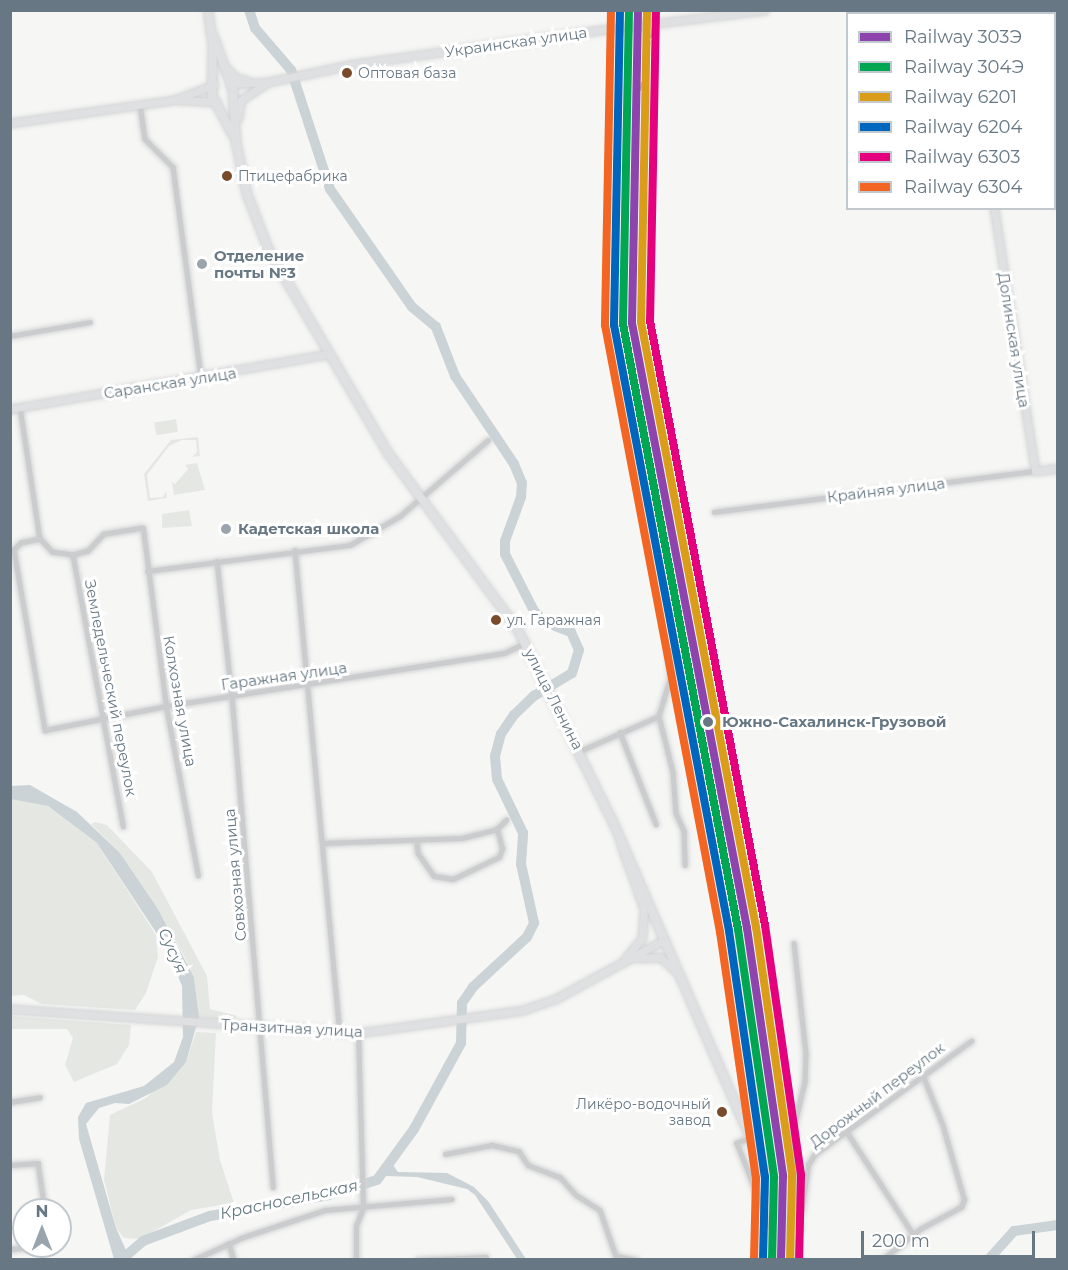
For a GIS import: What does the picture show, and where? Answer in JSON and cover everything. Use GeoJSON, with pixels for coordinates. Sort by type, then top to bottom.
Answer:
{"type":"FeatureCollection","features":[{"type":"Feature","properties":{"kind":"main road","name":"улица Ленина"},"geometry":{"type":"LineString","coordinates":[[208,10],[213,35],[230,84],[236,142],[247,194],[269,251],[329,354],[418,497],[509,615],[525,643],[580,751],[680,975],[748,1139],[774,1193],[795,1260]]}},
{"type":"Feature","properties":{"kind":"main road","name":"Украинская улица"},"geometry":{"type":"LineString","coordinates":[[10,123],[174,100],[220,81],[230,84],[271,81],[354,64],[765,10]]}},
{"type":"Feature","properties":{"kind":"main road","name":"улица Ленина"},"geometry":{"type":"LineString","coordinates":[[213,35],[214,85],[212,96],[236,142]]}},
{"type":"Feature","properties":{"kind":"main road"},"geometry":{"type":"LineString","coordinates":[[224,65],[241,80],[271,81]]}},
{"type":"Feature","properties":{"kind":"main road","name":"Украинская улица"},"geometry":{"type":"LineString","coordinates":[[217,102],[271,81]]}},
{"type":"Feature","properties":{"kind":"main road"},"geometry":{"type":"LineString","coordinates":[[236,142],[241,100],[271,81]]}},
{"type":"Feature","properties":{"kind":"main road"},"geometry":{"type":"LineString","coordinates":[[174,100],[217,102]]}},
{"type":"Feature","properties":{"kind":"main road","name":"Долинская улица"},"geometry":{"type":"LineString","coordinates":[[993,210],[1035,471]]}},
{"type":"Feature","properties":{"kind":"main road","name":"Саранская улица"},"geometry":{"type":"LineString","coordinates":[[10,409],[329,354]]}},
{"type":"Feature","properties":{"kind":"main road","name":"Крайняя улица"},"geometry":{"type":"LineString","coordinates":[[1035,471],[1058,468]]}},
{"type":"Feature","properties":{"kind":"main road"},"geometry":{"type":"LineString","coordinates":[[618,834],[622,857],[644,909],[642,938],[624,961]]}},
{"type":"Feature","properties":{"kind":"main road","name":"Транзитная улица"},"geometry":{"type":"LineString","coordinates":[[10,1009],[358,1033],[483,1018],[556,998],[664,940]]}},
{"type":"Feature","properties":{"kind":"main road"},"geometry":{"type":"LineString","coordinates":[[624,961],[660,957],[680,975]]}},
{"type":"Feature","properties":{"kind":"street"},"geometry":{"type":"LineString","coordinates":[[140,104],[145,139],[173,167],[201,377]]}},
{"type":"Feature","properties":{"kind":"street"},"geometry":{"type":"LineString","coordinates":[[10,336],[90,322]]}},
{"type":"Feature","properties":{"kind":"street"},"geometry":{"type":"LineString","coordinates":[[20,407],[40,539],[52,552],[73,555]]}},
{"type":"Feature","properties":{"kind":"street"},"geometry":{"type":"LineString","coordinates":[[147,571],[295,550],[350,545],[376,533],[488,440]]}},
{"type":"Feature","properties":{"kind":"street","name":"Крайняя улица"},"geometry":{"type":"LineString","coordinates":[[714,512],[1035,471]]}},
{"type":"Feature","properties":{"kind":"street","name":"Колхозная улица"},"geometry":{"type":"LineString","coordinates":[[73,555],[88,551],[104,534],[143,528],[166,706],[198,876]]}},
{"type":"Feature","properties":{"kind":"street","name":"Гаражная улица"},"geometry":{"type":"LineString","coordinates":[[40,539],[21,543],[14,550],[45,730],[166,706],[309,686],[504,653],[525,643]]}},
{"type":"Feature","properties":{"kind":"street"},"geometry":{"type":"LineString","coordinates":[[295,550],[340,1032]]}},
{"type":"Feature","properties":{"kind":"street","name":"Земледельческий переулок"},"geometry":{"type":"LineString","coordinates":[[73,555],[106,719],[123,826]]}},
{"type":"Feature","properties":{"kind":"street","name":"Совхозная улица"},"geometry":{"type":"LineString","coordinates":[[217,561],[232,696],[273,1187]]}},
{"type":"Feature","properties":{"kind":"street"},"geometry":{"type":"LineString","coordinates":[[669,650],[670,677],[659,716],[673,772],[676,813],[684,831],[685,865]]}},
{"type":"Feature","properties":{"kind":"street"},"geometry":{"type":"LineString","coordinates":[[580,751],[659,716]]}},
{"type":"Feature","properties":{"kind":"street"},"geometry":{"type":"LineString","coordinates":[[620,732],[656,824]]}},
{"type":"Feature","properties":{"kind":"street"},"geometry":{"type":"LineString","coordinates":[[323,843],[462,838],[497,829],[506,820]]}},
{"type":"Feature","properties":{"kind":"street"},"geometry":{"type":"LineString","coordinates":[[417,841],[418,853],[434,876],[453,879],[499,857],[497,829]]}},
{"type":"Feature","properties":{"kind":"street"},"geometry":{"type":"LineString","coordinates":[[794,942],[806,1054],[805,1082],[793,1132],[800,1230]]}},
{"type":"Feature","properties":{"kind":"street"},"geometry":{"type":"LineString","coordinates":[[356,1260],[356,1226],[363,1208],[358,1033]]}},
{"type":"Feature","properties":{"kind":"street","name":"Дорожный переулок"},"geometry":{"type":"LineString","coordinates":[[791,1242],[800,1230],[808,1165],[815,1154],[922,1074],[971,1041]]}},
{"type":"Feature","properties":{"kind":"street"},"geometry":{"type":"LineString","coordinates":[[882,1260],[913,1234],[961,1207],[962,1186],[922,1074]]}},
{"type":"Feature","properties":{"kind":"street"},"geometry":{"type":"LineString","coordinates":[[10,1101],[40,1097]]}},
{"type":"Feature","properties":{"kind":"street"},"geometry":{"type":"LineString","coordinates":[[847,1132],[913,1234]]}},
{"type":"Feature","properties":{"kind":"street"},"geometry":{"type":"LineString","coordinates":[[748,1139],[737,1143],[772,1231],[774,1260]]}},
{"type":"Feature","properties":{"kind":"street"},"geometry":{"type":"LineString","coordinates":[[445,1154],[456,1149],[492,1145],[519,1151],[528,1165],[560,1177],[576,1195],[600,1210],[616,1256],[637,1260]]}},
{"type":"Feature","properties":{"kind":"street"},"geometry":{"type":"LineString","coordinates":[[10,1165],[38,1163],[43,1198]]}},
{"type":"Feature","properties":{"kind":"street"},"geometry":{"type":"LineString","coordinates":[[193,1260],[229,1243],[325,1210],[452,1199]]}},
{"type":"Feature","properties":{"kind":"street"},"geometry":{"type":"LineString","coordinates":[[229,1243],[234,1260]]}},
{"type":"Feature","properties":{"kind":"street"},"geometry":{"type":"LineString","coordinates":[[417,1260],[486,1257]]}},
{"type":"Feature","properties":{"kind":"shaded area"},"geometry":{"type":"Polygon","coordinates":[[[176,419],[178,432],[156,435],[154,422],[176,419]]]}},
{"type":"Feature","properties":{"kind":"shaded area"},"geometry":{"type":"Polygon","coordinates":[[[198,437],[200,456],[192,457],[197,452],[196,440],[182,440],[169,446],[147,475],[150,498],[163,497],[166,491],[167,498],[148,501],[144,474],[171,440],[198,437]]]}},
{"type":"Feature","properties":{"kind":"shaded area"},"geometry":{"type":"Polygon","coordinates":[[[197,463],[205,490],[174,495],[172,482],[175,484],[188,469],[185,465],[197,463]]]}},
{"type":"Feature","properties":{"kind":"shaded area"},"geometry":{"type":"Polygon","coordinates":[[[189,510],[192,526],[162,528],[162,514],[189,510]]]}},
{"type":"Feature","properties":{"kind":"shaded area"},"geometry":{"type":"Polygon","coordinates":[[[23,798],[48,806],[97,843],[156,935],[158,957],[146,993],[135,1010],[42,1004],[24,995],[11,996],[10,799],[23,798]]]}},
{"type":"Feature","properties":{"kind":"shaded area"},"geometry":{"type":"Polygon","coordinates":[[[95,822],[107,825],[152,872],[207,976],[210,1009],[237,1016],[234,1022],[199,1017],[194,977],[185,958],[158,909],[120,853],[91,824],[95,822]]]}},
{"type":"Feature","properties":{"kind":"shaded area"},"geometry":{"type":"Polygon","coordinates":[[[11,1016],[131,1025],[129,1045],[117,1064],[74,1082],[65,1065],[73,1038],[67,1029],[11,1029],[11,1016]]]}},
{"type":"Feature","properties":{"kind":"shaded area"},"geometry":{"type":"Polygon","coordinates":[[[196,1032],[216,1033],[212,1113],[220,1160],[234,1203],[191,1210],[140,1239],[124,1238],[116,1228],[104,1180],[110,1115],[146,1098],[186,1062],[196,1032]]]}},
{"type":"Feature","properties":{"kind":"water","name":"Сусуя"},"geometry":{"type":"Polygon","coordinates":[[[30,785],[77,812],[120,853],[158,909],[194,977],[199,1017],[186,1062],[167,1085],[129,1104],[115,1103],[99,1108],[86,1124],[116,1228],[130,1259],[114,1259],[79,1139],[78,1117],[86,1103],[144,1086],[174,1062],[183,1037],[182,986],[165,946],[97,843],[48,806],[11,799],[10,786],[30,785]]]}},
{"type":"Feature","properties":{"kind":"water"},"geometry":{"type":"Polygon","coordinates":[[[393,1165],[398,1172],[447,1173],[474,1187],[488,1201],[526,1259],[517,1259],[475,1195],[467,1189],[417,1177],[386,1176],[393,1165]]]}},
{"type":"Feature","properties":{"kind":"waterway","name":"Красносельская"},"geometry":{"type":"LineString","coordinates":[[127,1255],[143,1241],[210,1216],[329,1195],[377,1180],[414,1129],[461,1043],[462,1003],[473,987],[527,937],[534,923],[521,864],[523,833],[497,779],[495,756],[501,734],[514,715],[534,696],[572,673],[579,650],[571,632],[545,622],[534,611],[505,554],[505,541],[521,497],[522,483],[514,464],[455,376],[436,327],[412,307],[330,189],[291,70],[255,28],[249,10]]}},
{"type":"Feature","properties":{"kind":"waterway"},"geometry":{"type":"LineString","coordinates":[[988,1260],[1014,1231],[1058,1225]]}},
{"type":"Feature","properties":{"kind":"railway"},"geometry":{"type":"LineString","coordinates":[[640,91],[656,10]]}},
{"type":"Feature","properties":{"kind":"railway"},"geometry":{"type":"LineString","coordinates":[[763,894],[767,930]]}},
{"type":"Feature","properties":{"kind":"rail line","name":"6304"},"geometry":{"type":"LineString","coordinates":[[611,10],[605,325],[720,932],[756,1178],[754,1259]]}},
{"type":"Feature","properties":{"kind":"rail line","name":"6204"},"geometry":{"type":"LineString","coordinates":[[620,10],[614,325],[729,931],[765,1177],[763,1260]]}},
{"type":"Feature","properties":{"kind":"rail line","name":"304Э"},"geometry":{"type":"LineString","coordinates":[[629,10],[623,324],[738,929],[774,1177],[772,1260]]}},
{"type":"Feature","properties":{"kind":"rail line","name":"303Э"},"geometry":{"type":"LineString","coordinates":[[638,10],[632,323],[747,928],[783,1176],[781,1260]]}},
{"type":"Feature","properties":{"kind":"rail line","name":"6201"},"geometry":{"type":"LineString","coordinates":[[647,10],[641,322],[756,927],[792,1175],[790,1260]]}},
{"type":"Feature","properties":{"kind":"rail line","name":"6303"},"geometry":{"type":"LineString","coordinates":[[656,10],[650,321],[765,925],[801,1175],[799,1260]]}},
{"type":"Feature","properties":{"kind":"place","name":"Оптовая база"},"geometry":{"type":"Point","coordinates":[347,73]}},
{"type":"Feature","properties":{"kind":"place","name":"Птицефабрика"},"geometry":{"type":"Point","coordinates":[227,176]}},
{"type":"Feature","properties":{"kind":"place","name":"Отделение почты №3"},"geometry":{"type":"Point","coordinates":[202,264]}},
{"type":"Feature","properties":{"kind":"place","name":"Кадетская школа"},"geometry":{"type":"Point","coordinates":[226,529]}},
{"type":"Feature","properties":{"kind":"place","name":"ул. Гаражная"},"geometry":{"type":"Point","coordinates":[496,620]}},
{"type":"Feature","properties":{"kind":"place","name":"Южно-Сахалинск-Грузовой"},"geometry":{"type":"Point","coordinates":[708,722]}},
{"type":"Feature","properties":{"kind":"place","name":"Ликёро-водочный завод"},"geometry":{"type":"Point","coordinates":[722,1112]}}]}
